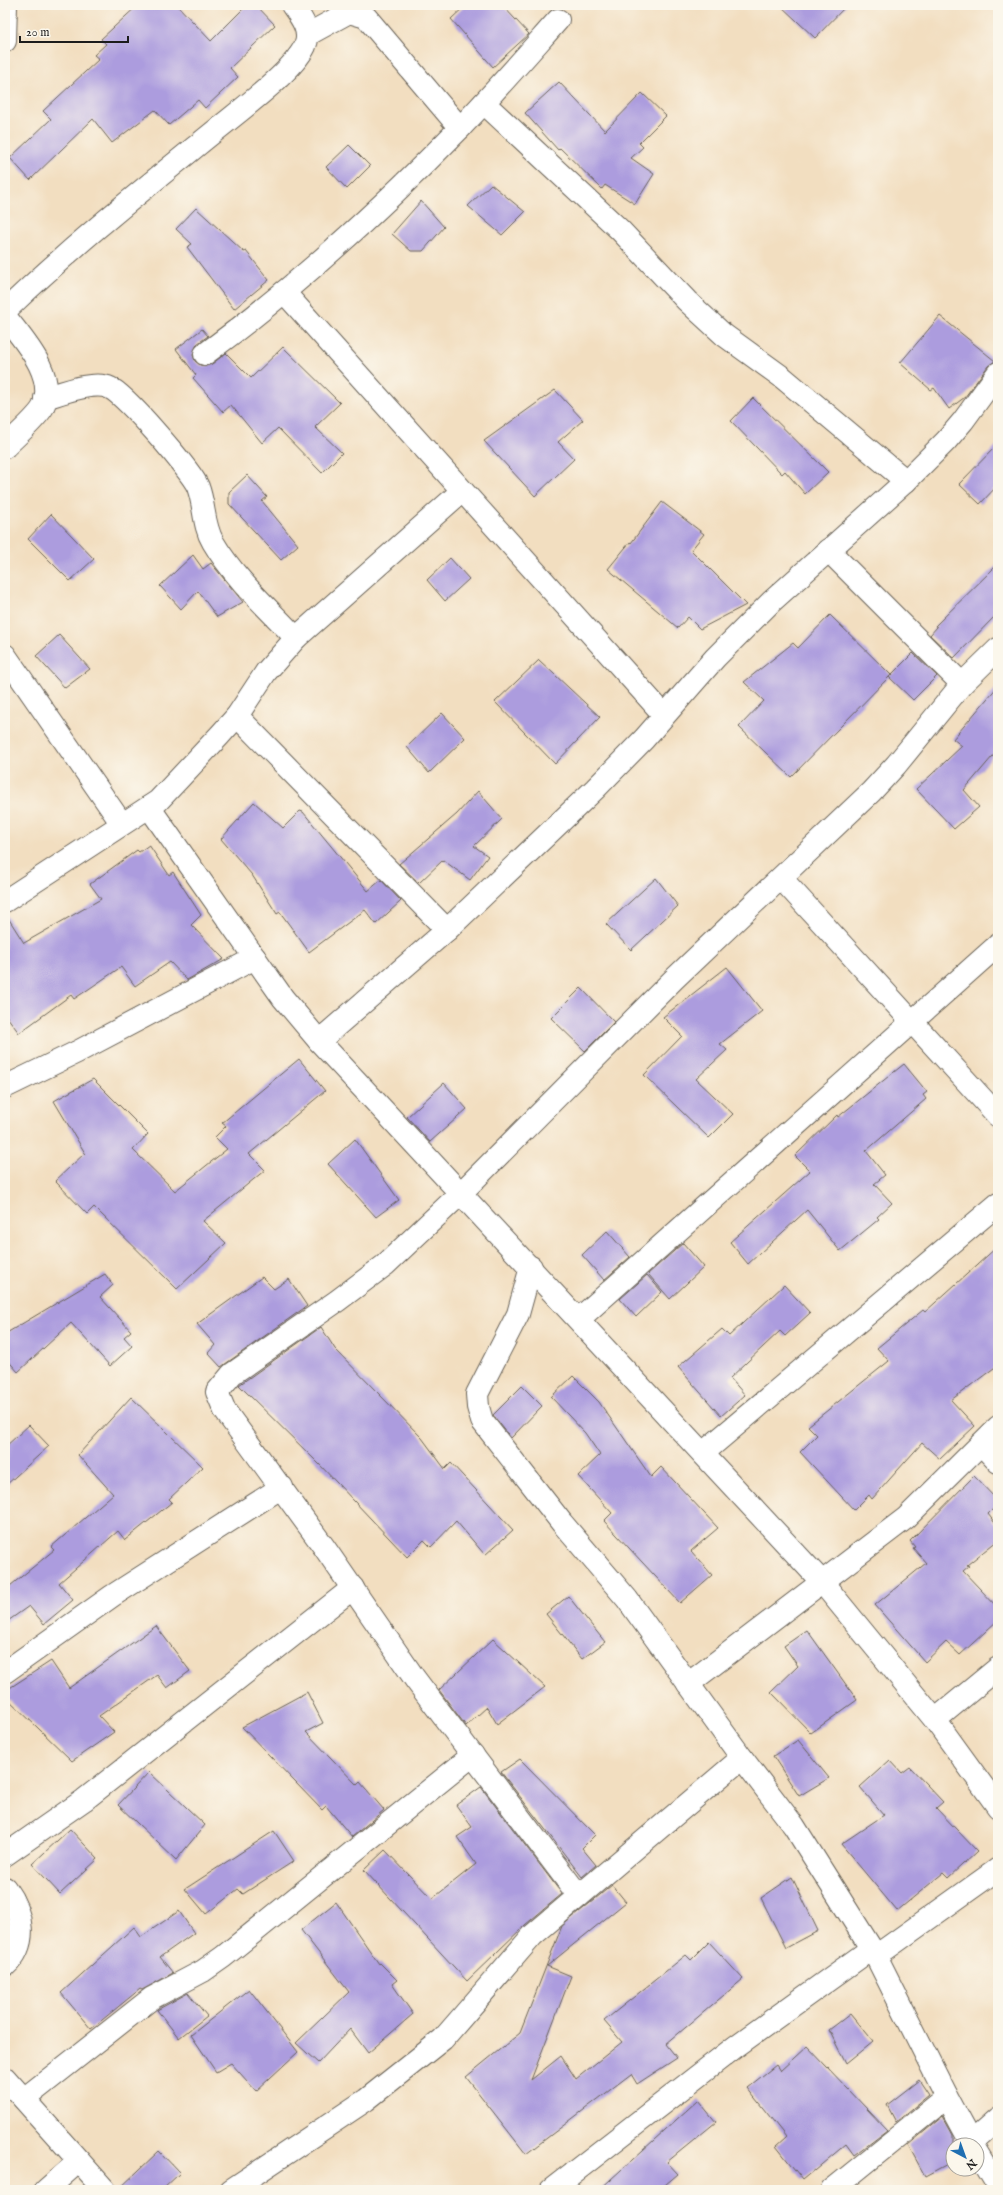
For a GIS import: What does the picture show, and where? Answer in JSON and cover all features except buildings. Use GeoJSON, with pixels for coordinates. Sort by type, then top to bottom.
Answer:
{"type":"FeatureCollection","features":[{"type":"Feature","properties":{"kind":"street"},"geometry":{"type":"LineString","coordinates":[[5,41],[6,5]]}},
{"type":"Feature","properties":{"kind":"street"},"geometry":{"type":"LineString","coordinates":[[5,311],[84,238],[261,93],[296,60],[306,45],[307,35],[305,24],[292,5]]}},
{"type":"Feature","properties":{"kind":"street"},"geometry":{"type":"LineString","coordinates":[[307,35],[349,12],[366,17],[460,128]]}},
{"type":"Feature","properties":{"kind":"street"},"geometry":{"type":"LineString","coordinates":[[205,354],[284,292],[346,239],[460,128],[558,20]]}},
{"type":"Feature","properties":{"kind":"street"},"geometry":{"type":"LineString","coordinates":[[484,103],[620,230],[711,323],[782,377],[906,481]]}},
{"type":"Feature","properties":{"kind":"street"},"geometry":{"type":"LineString","coordinates":[[284,292],[664,715]]}},
{"type":"Feature","properties":{"kind":"street"},"geometry":{"type":"LineString","coordinates":[[5,316],[37,360],[46,384],[46,398],[42,409],[5,447]]}},
{"type":"Feature","properties":{"kind":"street"},"geometry":{"type":"LineString","coordinates":[[319,1041],[447,930],[596,789],[644,739],[715,658],[771,602],[906,481],[963,421],[998,373]]}},
{"type":"Feature","properties":{"kind":"street"},"geometry":{"type":"LineString","coordinates":[[46,398],[83,387],[99,386],[110,388],[122,397],[171,450],[194,481],[201,499],[206,528],[222,557],[296,638]]}},
{"type":"Feature","properties":{"kind":"street"},"geometry":{"type":"LineString","coordinates":[[5,901],[149,807],[174,786],[236,716],[266,672],[296,638],[462,491]]}},
{"type":"Feature","properties":{"kind":"street"},"geometry":{"type":"LineString","coordinates":[[828,550],[962,684]]}},
{"type":"Feature","properties":{"kind":"street"},"geometry":{"type":"LineString","coordinates":[[579,1896],[415,1680],[282,1487],[225,1411],[217,1392],[222,1384],[265,1350],[337,1302],[385,1265],[461,1193],[674,979],[871,792],[896,765],[962,684],[998,649]]}},
{"type":"Feature","properties":{"kind":"street"},"geometry":{"type":"LineString","coordinates":[[5,654],[122,824]]}},
{"type":"Feature","properties":{"kind":"street"},"geometry":{"type":"LineString","coordinates":[[236,716],[447,930]]}},
{"type":"Feature","properties":{"kind":"street"},"geometry":{"type":"LineString","coordinates":[[149,807],[283,998],[319,1041],[531,1267],[822,1582],[935,1720],[998,1807]]}},
{"type":"Feature","properties":{"kind":"street"},"geometry":{"type":"LineString","coordinates":[[781,878],[998,1116]]}},
{"type":"Feature","properties":{"kind":"street"},"geometry":{"type":"LineString","coordinates":[[579,1319],[998,945]]}},
{"type":"Feature","properties":{"kind":"street"},"geometry":{"type":"LineString","coordinates":[[5,1087],[77,1052],[255,958]]}},
{"type":"Feature","properties":{"kind":"street"},"geometry":{"type":"LineString","coordinates":[[703,1453],[998,1204]]}},
{"type":"Feature","properties":{"kind":"street"},"geometry":{"type":"LineString","coordinates":[[531,1267],[518,1314],[477,1394],[478,1407],[482,1421],[557,1517],[627,1599],[742,1758],[794,1826],[838,1892],[873,1953],[969,2137]]}},
{"type":"Feature","properties":{"kind":"street"},"geometry":{"type":"LineString","coordinates":[[688,1684],[906,1518],[998,1427]]}},
{"type":"Feature","properties":{"kind":"street"},"geometry":{"type":"LineString","coordinates":[[981,1444],[998,1462]]}},
{"type":"Feature","properties":{"kind":"street"},"geometry":{"type":"LineString","coordinates":[[7,1666],[112,1596],[282,1487]]}},
{"type":"Feature","properties":{"kind":"street"},"geometry":{"type":"LineString","coordinates":[[5,1855],[84,1800],[353,1588]]}},
{"type":"Feature","properties":{"kind":"street"},"geometry":{"type":"LineString","coordinates":[[935,1720],[998,1668]]}},
{"type":"Feature","properties":{"kind":"street"},"geometry":{"type":"LineString","coordinates":[[24,2099],[152,1998],[203,1971],[223,1957],[473,1755]]}},
{"type":"Feature","properties":{"kind":"street"},"geometry":{"type":"LineString","coordinates":[[231,2190],[366,2100],[443,2039],[533,1935],[742,1758]]}},
{"type":"Feature","properties":{"kind":"street"},"geometry":{"type":"LineString","coordinates":[[550,2190],[735,2047],[998,1869]]}},
{"type":"Feature","properties":{"kind":"street"},"geometry":{"type":"LineString","coordinates":[[5,1888],[19,1915],[22,1932],[19,1948],[5,1966]]}},
{"type":"Feature","properties":{"kind":"street"},"geometry":{"type":"LineString","coordinates":[[5,2078],[105,2190]]}},
{"type":"Feature","properties":{"kind":"street"},"geometry":{"type":"LineString","coordinates":[[832,2190],[947,2097]]}},
{"type":"Feature","properties":{"kind":"street"},"geometry":{"type":"LineString","coordinates":[[982,2137],[998,2119]]}},
{"type":"Feature","properties":{"kind":"street"},"geometry":{"type":"LineString","coordinates":[[46,2190],[79,2161]]}},
{"type":"Feature","properties":{"kind":"street"},"geometry":{"type":"LineString","coordinates":[[985,2164],[998,2186]]}}]}
